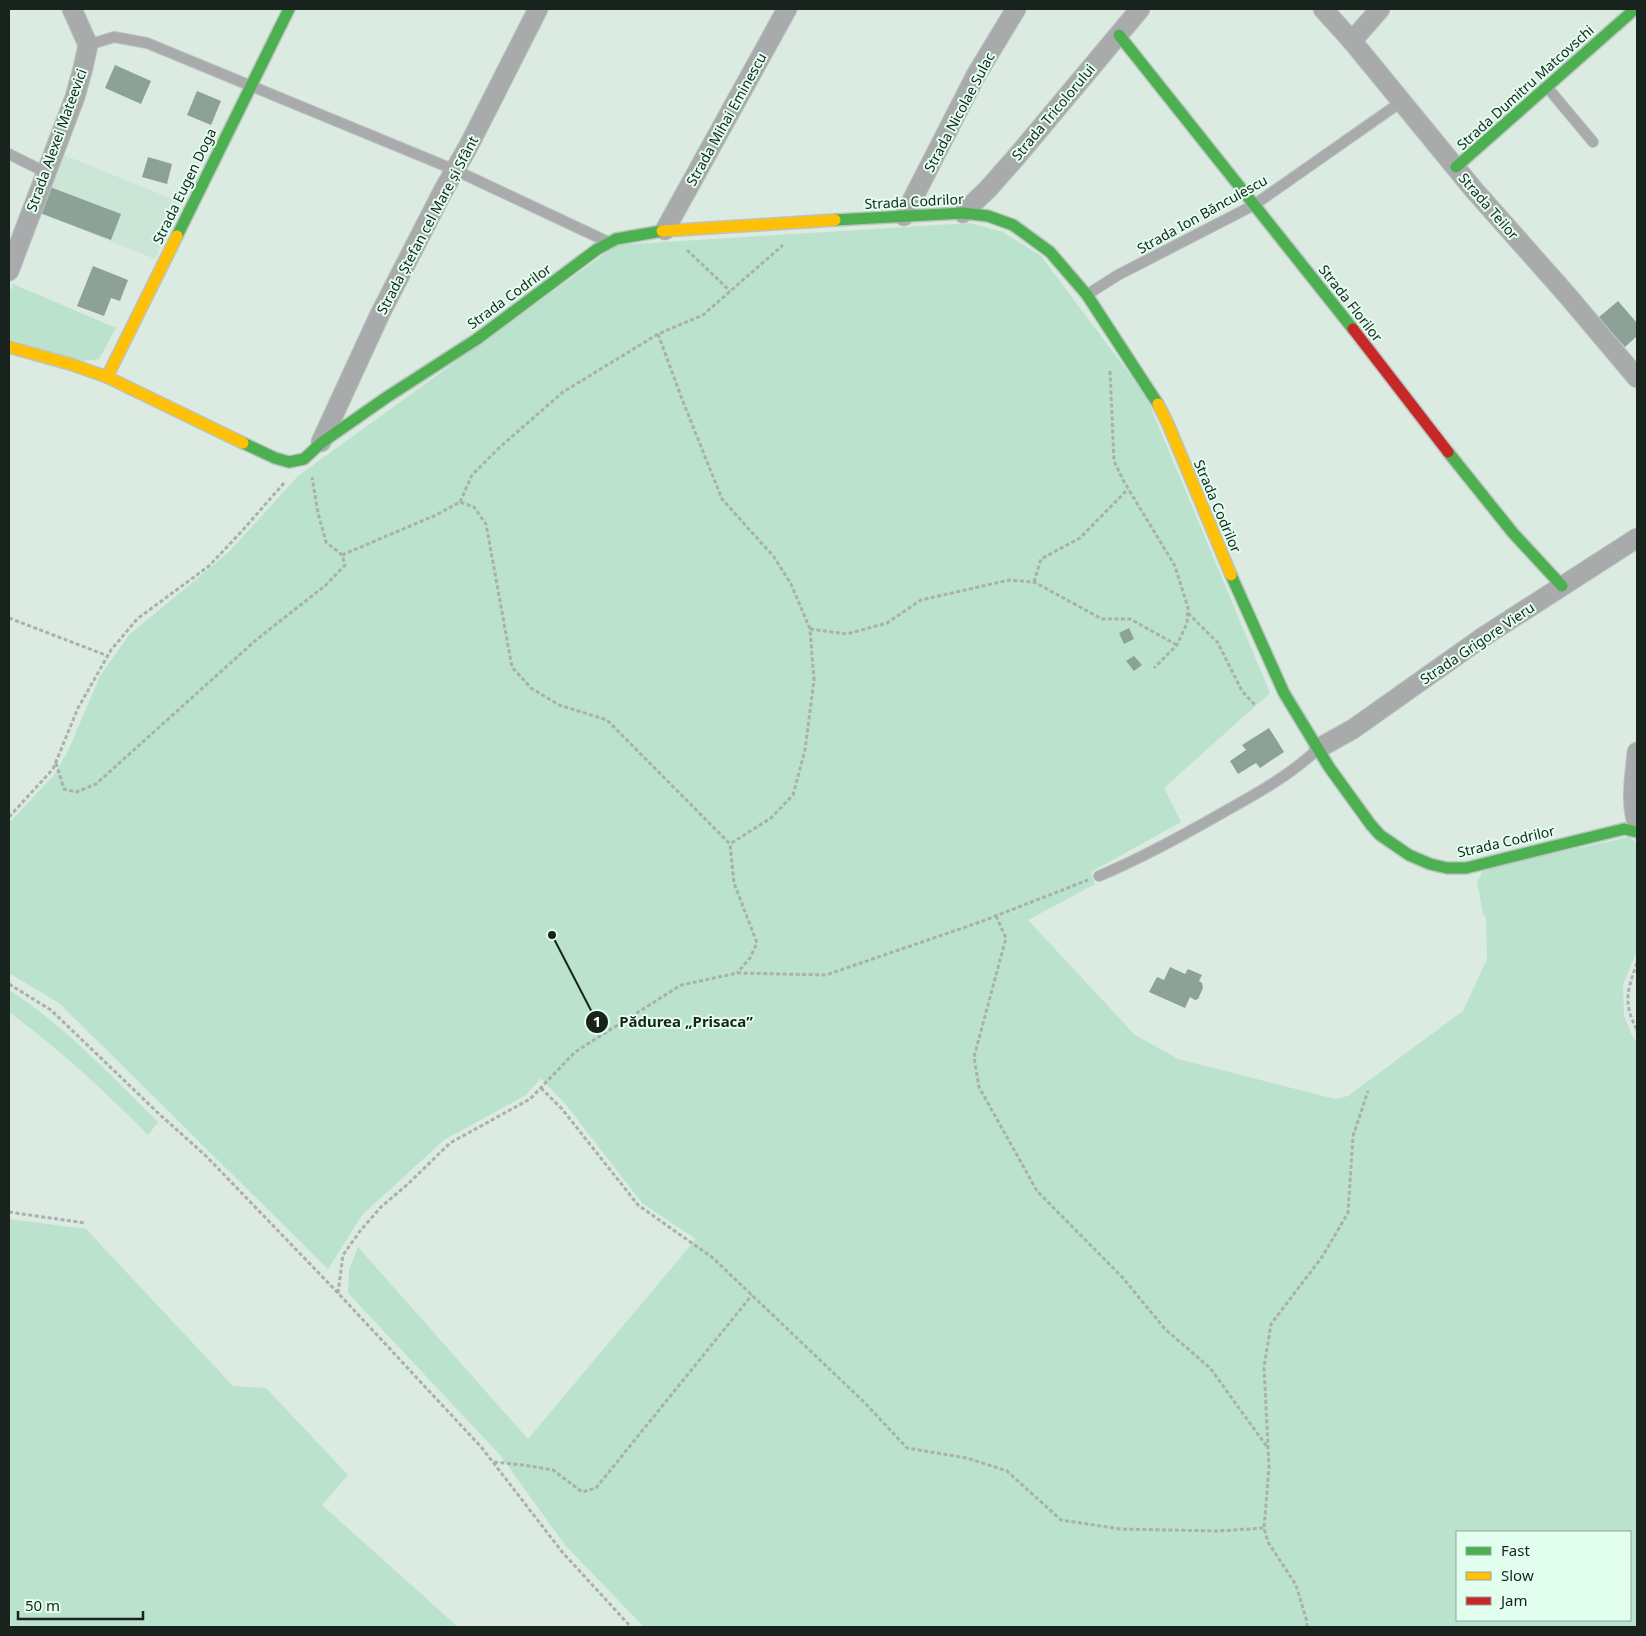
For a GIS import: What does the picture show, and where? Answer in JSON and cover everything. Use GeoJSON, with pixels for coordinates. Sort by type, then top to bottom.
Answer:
{"type":"FeatureCollection","features":[{"type":"Feature","properties":{"kind":"street"},"geometry":{"type":"LineString","coordinates":[[72,9],[88,45]]}},
{"type":"Feature","properties":{"kind":"street","name":"Strada Eugen Doga"},"geometry":{"type":"LineString","coordinates":[[107,377],[249,86],[289,9]]}},
{"type":"Feature","properties":{"kind":"street","name":"Strada Ștefan cel Mare și Sfânt"},"geometry":{"type":"LineString","coordinates":[[321,443],[380,314],[538,9]]}},
{"type":"Feature","properties":{"kind":"street","name":"Strada Mihai Eminescu"},"geometry":{"type":"LineString","coordinates":[[665,230],[787,9]]}},
{"type":"Feature","properties":{"kind":"street","name":"Strada Nicolae Sulac"},"geometry":{"type":"LineString","coordinates":[[904,216],[976,75],[1016,9]]}},
{"type":"Feature","properties":{"kind":"street","name":"Strada Tricolorului"},"geometry":{"type":"LineString","coordinates":[[963,213],[988,189],[1018,155],[1140,9]]}},
{"type":"Feature","properties":{"kind":"street","name":"Strada Teilor"},"geometry":{"type":"LineString","coordinates":[[1323,9],[1352,41],[1474,190],[1568,294],[1637,378]]}},
{"type":"Feature","properties":{"kind":"street"},"geometry":{"type":"LineString","coordinates":[[1352,41],[1380,9]]}},
{"type":"Feature","properties":{"kind":"street","name":"Strada Dumitru Matcovschi"},"geometry":{"type":"LineString","coordinates":[[1456,167],[1635,9]]}},
{"type":"Feature","properties":{"kind":"street","name":"Strada Florilor"},"geometry":{"type":"LineString","coordinates":[[1119,35],[1468,479],[1542,566],[1562,586]]}},
{"type":"Feature","properties":{"kind":"street","name":"Strada Alexei Mateevici"},"geometry":{"type":"LineString","coordinates":[[9,271],[74,97],[88,45]]}},
{"type":"Feature","properties":{"kind":"street","name":"Strada Codrilor"},"geometry":{"type":"LineString","coordinates":[[304,459],[321,443],[386,397],[477,339],[596,250],[616,239],[665,230],[963,213],[988,216],[1013,225],[1050,252],[1087,295],[1156,398],[1232,577],[1284,693],[1329,767],[1380,835],[1409,855],[1430,864],[1447,868],[1466,868],[1624,829],[1637,832]]}},
{"type":"Feature","properties":{"kind":"street"},"geometry":{"type":"LineString","coordinates":[[9,347],[70,364],[107,377],[275,458],[289,462],[304,459]]}},
{"type":"Feature","properties":{"kind":"street","name":"Strada Grigore Vieru"},"geometry":{"type":"LineString","coordinates":[[1319,748],[1353,729],[1483,637],[1637,538]]}},
{"type":"Feature","properties":{"kind":"street"},"geometry":{"type":"LineString","coordinates":[[1637,752],[1634,789],[1634,813],[1637,823]]}},
{"type":"Feature","properties":{"kind":"lane"},"geometry":{"type":"LineString","coordinates":[[88,45],[114,37],[146,44],[455,170],[610,242]]}},
{"type":"Feature","properties":{"kind":"lane"},"geometry":{"type":"LineString","coordinates":[[1547,87],[1593,142]]}},
{"type":"Feature","properties":{"kind":"lane","name":"Strada Ion Bănculescu"},"geometry":{"type":"LineString","coordinates":[[1087,295],[1118,275],[1254,205],[1401,102]]}},
{"type":"Feature","properties":{"kind":"lane"},"geometry":{"type":"LineString","coordinates":[[9,154],[45,172]]}},
{"type":"Feature","properties":{"kind":"lane"},"geometry":{"type":"LineString","coordinates":[[1099,876],[1132,862],[1174,840],[1275,783],[1304,762],[1319,748]]}},
{"type":"Feature","properties":{"kind":"path"},"geometry":{"type":"LineString","coordinates":[[665,230],[730,291]]}},
{"type":"Feature","properties":{"kind":"path"},"geometry":{"type":"LineString","coordinates":[[342,555],[436,515],[460,502],[472,475],[500,447],[563,392],[658,334],[703,314],[787,240]]}},
{"type":"Feature","properties":{"kind":"path"},"geometry":{"type":"LineString","coordinates":[[658,334],[722,500],[774,557],[791,584],[810,629],[814,680],[805,750],[793,795],[771,818],[730,844]]}},
{"type":"Feature","properties":{"kind":"path"},"geometry":{"type":"LineString","coordinates":[[1110,366],[1114,461],[1128,489],[1175,566],[1188,608],[1187,623],[1177,645],[1154,668]]}},
{"type":"Feature","properties":{"kind":"path"},"geometry":{"type":"LineString","coordinates":[[56,763],[64,789],[76,792],[96,784],[256,640],[326,585],[345,565],[342,555],[326,542],[318,513],[313,479],[304,459]]}},
{"type":"Feature","properties":{"kind":"path"},"geometry":{"type":"LineString","coordinates":[[9,817],[53,769],[78,708],[108,656],[137,620],[209,566],[242,531],[285,480]]}},
{"type":"Feature","properties":{"kind":"path"},"geometry":{"type":"LineString","coordinates":[[1034,582],[1041,559],[1080,538],[1128,489]]}},
{"type":"Feature","properties":{"kind":"path"},"geometry":{"type":"LineString","coordinates":[[460,502],[474,507],[486,524],[512,667],[531,688],[559,704],[607,720],[730,844],[734,883],[757,943],[750,958],[737,973]]}},
{"type":"Feature","properties":{"kind":"path"},"geometry":{"type":"LineString","coordinates":[[810,629],[847,634],[887,623],[921,600],[1009,580],[1034,582],[1102,619],[1130,619],[1177,645]]}},
{"type":"Feature","properties":{"kind":"path"},"geometry":{"type":"LineString","coordinates":[[1188,612],[1218,642],[1242,691],[1255,704]]}},
{"type":"Feature","properties":{"kind":"path"},"geometry":{"type":"LineString","coordinates":[[9,618],[108,656]]}},
{"type":"Feature","properties":{"kind":"path"},"geometry":{"type":"LineString","coordinates":[[338,1293],[343,1255],[360,1230],[381,1207],[450,1143],[530,1099],[575,1052],[682,985],[737,973],[826,974],[996,916],[1099,876]]}},
{"type":"Feature","properties":{"kind":"path"},"geometry":{"type":"LineString","coordinates":[[996,916],[1006,938],[974,1057],[979,1086],[1038,1191],[1123,1278],[1166,1329],[1210,1368],[1268,1448]]}},
{"type":"Feature","properties":{"kind":"path"},"geometry":{"type":"LineString","coordinates":[[1637,963],[1628,988],[1629,1015],[1637,1030]]}},
{"type":"Feature","properties":{"kind":"path"},"geometry":{"type":"LineString","coordinates":[[9,984],[51,1010],[157,1112],[206,1156],[338,1293],[482,1448],[563,1554],[631,1627]]}},
{"type":"Feature","properties":{"kind":"path"},"geometry":{"type":"LineString","coordinates":[[541,1088],[562,1110],[638,1205],[713,1258],[865,1403],[907,1448],[967,1458],[1008,1471],[1061,1520],[1120,1529],[1218,1531],[1264,1528]]}},
{"type":"Feature","properties":{"kind":"path"},"geometry":{"type":"LineString","coordinates":[[1307,1627],[1296,1585],[1268,1542],[1264,1528],[1269,1467],[1264,1367],[1271,1324],[1322,1257],[1348,1213],[1353,1136],[1368,1091]]}},
{"type":"Feature","properties":{"kind":"path"},"geometry":{"type":"LineString","coordinates":[[9,1212],[85,1223]]}},
{"type":"Feature","properties":{"kind":"path"},"geometry":{"type":"LineString","coordinates":[[493,1462],[553,1470],[582,1492],[596,1488],[752,1295]]}},
{"type":"Feature","properties":{"kind":"shaded area"},"geometry":{"type":"Polygon","coordinates":[[[64,155],[180,202],[155,259],[40,213],[64,155]]]}},
{"type":"Feature","properties":{"kind":"shaded area"},"geometry":{"type":"Polygon","coordinates":[[[970,223],[1003,232],[1041,256],[1146,396],[1270,693],[1164,788],[1181,822],[1091,872],[1095,884],[1028,920],[1135,1035],[1178,1059],[1335,1099],[1348,1096],[1463,1011],[1487,959],[1486,919],[1477,882],[1484,869],[1629,837],[1637,843],[1637,950],[1623,985],[1624,1015],[1631,1034],[1637,1043],[1637,1627],[644,1627],[565,1545],[500,1455],[348,1293],[349,1270],[358,1247],[528,1439],[696,1239],[642,1203],[567,1106],[541,1078],[526,1095],[444,1140],[362,1215],[328,1269],[59,1003],[9,973],[9,823],[54,775],[68,751],[100,676],[129,635],[229,552],[298,476],[617,245],[970,223]]]}},
{"type":"Feature","properties":{"kind":"shaded area"},"geometry":{"type":"Polygon","coordinates":[[[13,284],[116,328],[99,359],[83,361],[9,339],[9,294],[13,284]]]}},
{"type":"Feature","properties":{"kind":"shaded area"},"geometry":{"type":"Polygon","coordinates":[[[9,990],[30,1004],[68,1035],[158,1122],[148,1135],[81,1071],[9,1012],[9,990]]]}},
{"type":"Feature","properties":{"kind":"shaded area"},"geometry":{"type":"Polygon","coordinates":[[[9,1219],[86,1229],[233,1386],[266,1388],[348,1475],[322,1505],[458,1627],[11,1627],[9,1600],[9,1219]]]}},
{"type":"Feature","properties":{"kind":"building"},"geometry":{"type":"Polygon","coordinates":[[[115,65],[151,81],[141,104],[105,88],[115,65]]]}},
{"type":"Feature","properties":{"kind":"building"},"geometry":{"type":"Polygon","coordinates":[[[197,91],[221,101],[211,125],[187,115],[197,91]]]}},
{"type":"Feature","properties":{"kind":"building"},"geometry":{"type":"Polygon","coordinates":[[[148,157],[172,164],[167,184],[142,177],[148,157]]]}},
{"type":"Feature","properties":{"kind":"building"},"geometry":{"type":"Polygon","coordinates":[[[50,187],[121,214],[111,240],[40,213],[50,187]]]}},
{"type":"Feature","properties":{"kind":"building"},"geometry":{"type":"Polygon","coordinates":[[[93,266],[128,280],[120,301],[111,298],[104,316],[77,306],[93,266]]]}},
{"type":"Feature","properties":{"kind":"building"},"geometry":{"type":"Polygon","coordinates":[[[1618,301],[1637,323],[1637,336],[1625,347],[1598,318],[1618,301]]]}},
{"type":"Feature","properties":{"kind":"building"},"geometry":{"type":"Polygon","coordinates":[[[1129,628],[1134,639],[1124,644],[1119,633],[1129,628]]]}},
{"type":"Feature","properties":{"kind":"building"},"geometry":{"type":"Polygon","coordinates":[[[1134,656],[1142,665],[1134,671],[1126,661],[1134,656]]]}},
{"type":"Feature","properties":{"kind":"building"},"geometry":{"type":"Polygon","coordinates":[[[1269,728],[1284,752],[1260,768],[1256,763],[1238,774],[1230,761],[1246,750],[1242,745],[1269,728]]]}},
{"type":"Feature","properties":{"kind":"building"},"geometry":{"type":"Polygon","coordinates":[[[1170,967],[1185,974],[1188,969],[1202,975],[1199,981],[1202,983],[1203,988],[1198,999],[1195,1000],[1190,997],[1185,1008],[1149,992],[1157,977],[1164,980],[1170,967]]]}},
{"type":"Feature","properties":{"kind":"traffic: fast"},"geometry":{"type":"LineString","coordinates":[[177,236],[289,9]]}},
{"type":"Feature","properties":{"kind":"traffic: fast"},"geometry":{"type":"LineString","coordinates":[[1456,167],[1635,9]]}},
{"type":"Feature","properties":{"kind":"traffic: fast"},"geometry":{"type":"LineString","coordinates":[[1119,35],[1353,329]]}},
{"type":"Feature","properties":{"kind":"traffic: fast"},"geometry":{"type":"LineString","coordinates":[[835,220],[963,213],[988,216],[1013,225],[1050,252],[1087,295],[1158,404]]}},
{"type":"Feature","properties":{"kind":"traffic: fast"},"geometry":{"type":"LineString","coordinates":[[243,443],[275,458],[289,462],[304,459],[321,443],[387,397],[477,339],[596,250],[616,239],[662,231]]}},
{"type":"Feature","properties":{"kind":"traffic: fast"},"geometry":{"type":"LineString","coordinates":[[1448,452],[1513,533],[1562,586]]}},
{"type":"Feature","properties":{"kind":"traffic: fast"},"geometry":{"type":"LineString","coordinates":[[1231,575],[1284,693],[1329,767],[1380,835],[1409,855],[1430,864],[1447,868],[1466,868],[1624,829],[1637,832]]}},
{"type":"Feature","properties":{"kind":"traffic: slow"},"geometry":{"type":"LineString","coordinates":[[662,231],[835,220]]}},
{"type":"Feature","properties":{"kind":"traffic: slow"},"geometry":{"type":"LineString","coordinates":[[107,377],[177,236]]}},
{"type":"Feature","properties":{"kind":"traffic: slow"},"geometry":{"type":"LineString","coordinates":[[9,347],[70,364],[107,377],[243,443]]}},
{"type":"Feature","properties":{"kind":"traffic: slow"},"geometry":{"type":"LineString","coordinates":[[1158,404],[1231,575]]}},
{"type":"Feature","properties":{"kind":"traffic: jam"},"geometry":{"type":"LineString","coordinates":[[1353,329],[1448,452]]}},
{"type":"Feature","properties":{"kind":"place","name":"Pădurea „Prisaca”"},"geometry":{"type":"Point","coordinates":[552,935]}}]}
